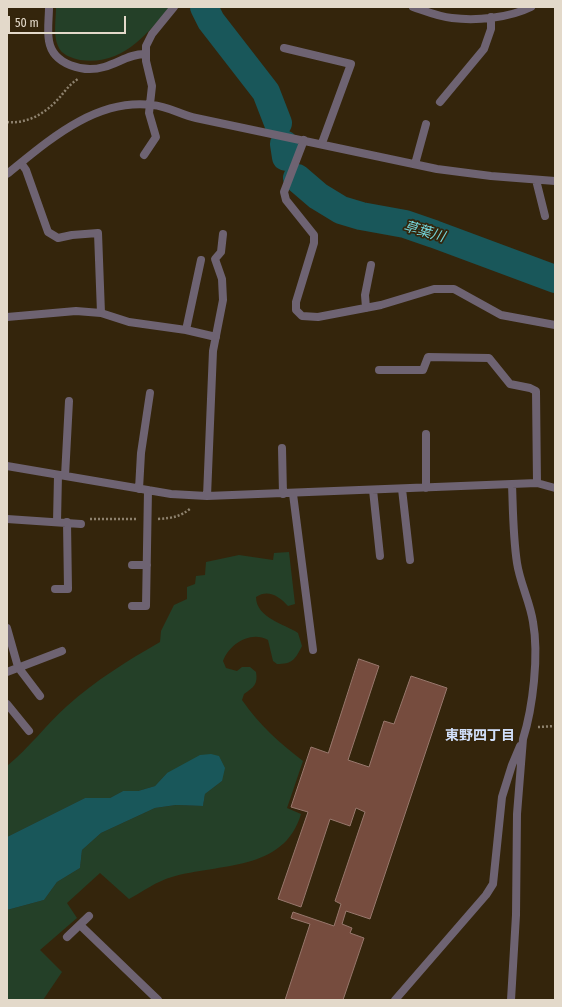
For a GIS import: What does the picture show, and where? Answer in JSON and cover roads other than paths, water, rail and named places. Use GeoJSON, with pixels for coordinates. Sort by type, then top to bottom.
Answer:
{"type":"FeatureCollection","features":[{"type":"Feature","properties":{"kind":"street"},"geometry":{"type":"LineString","coordinates":[[49,7],[49,42],[54,53],[63,62],[76,67],[89,69],[103,68],[128,57],[145,54]]}},
{"type":"Feature","properties":{"kind":"street"},"geometry":{"type":"LineString","coordinates":[[144,155],[156,137],[149,113],[152,86],[145,54],[149,39],[174,7]]}},
{"type":"Feature","properties":{"kind":"street"},"geometry":{"type":"LineString","coordinates":[[413,7],[451,18],[491,17],[514,13],[531,7]]}},
{"type":"Feature","properties":{"kind":"street"},"geometry":{"type":"LineString","coordinates":[[440,102],[484,49],[491,29],[491,17]]}},
{"type":"Feature","properties":{"kind":"street"},"geometry":{"type":"LineString","coordinates":[[284,48],[351,64],[322,144]]}},
{"type":"Feature","properties":{"kind":"street"},"geometry":{"type":"LineString","coordinates":[[7,174],[74,123],[90,115],[112,108],[134,104],[151,104],[163,106],[181,115],[415,164],[491,176],[555,181]]}},
{"type":"Feature","properties":{"kind":"street"},"geometry":{"type":"LineString","coordinates":[[415,164],[426,124]]}},
{"type":"Feature","properties":{"kind":"street"},"geometry":{"type":"LineString","coordinates":[[304,140],[284,192],[286,200],[314,235],[314,243],[296,302],[296,310],[302,316],[318,317],[366,308],[434,289],[454,289],[501,315],[555,325]]}},
{"type":"Feature","properties":{"kind":"street"},"geometry":{"type":"LineString","coordinates":[[21,163],[26,170],[48,232],[58,238],[72,235],[98,233],[101,313]]}},
{"type":"Feature","properties":{"kind":"street"},"geometry":{"type":"LineString","coordinates":[[536,180],[544,216]]}},
{"type":"Feature","properties":{"kind":"street"},"geometry":{"type":"LineString","coordinates":[[206,496],[213,351],[222,300],[222,279],[215,259],[221,252],[223,234]]}},
{"type":"Feature","properties":{"kind":"street"},"geometry":{"type":"LineString","coordinates":[[186,330],[201,260]]}},
{"type":"Feature","properties":{"kind":"street"},"geometry":{"type":"LineString","coordinates":[[366,308],[365,295],[371,266]]}},
{"type":"Feature","properties":{"kind":"street"},"geometry":{"type":"LineString","coordinates":[[7,317],[76,311],[101,313],[129,322],[186,330],[216,337]]}},
{"type":"Feature","properties":{"kind":"street"},"geometry":{"type":"LineString","coordinates":[[379,370],[423,370],[428,357],[489,358],[510,384],[530,388],[536,391],[537,483]]}},
{"type":"Feature","properties":{"kind":"street"},"geometry":{"type":"LineString","coordinates":[[139,489],[141,453],[150,393]]}},
{"type":"Feature","properties":{"kind":"street"},"geometry":{"type":"LineString","coordinates":[[57,522],[69,400]]}},
{"type":"Feature","properties":{"kind":"street"},"geometry":{"type":"LineString","coordinates":[[426,434],[426,488]]}},
{"type":"Feature","properties":{"kind":"street"},"geometry":{"type":"LineString","coordinates":[[282,448],[283,494]]}},
{"type":"Feature","properties":{"kind":"street"},"geometry":{"type":"LineString","coordinates":[[7,466],[139,489],[206,496],[293,494],[537,483],[555,488]]}},
{"type":"Feature","properties":{"kind":"street"},"geometry":{"type":"LineString","coordinates":[[396,1000],[486,895],[492,884],[502,797],[512,765],[527,728],[535,664],[533,621],[517,565],[512,484]]}},
{"type":"Feature","properties":{"kind":"street"},"geometry":{"type":"LineString","coordinates":[[402,489],[410,560]]}},
{"type":"Feature","properties":{"kind":"street"},"geometry":{"type":"LineString","coordinates":[[132,606],[146,606],[148,490]]}},
{"type":"Feature","properties":{"kind":"street"},"geometry":{"type":"LineString","coordinates":[[373,490],[380,556]]}},
{"type":"Feature","properties":{"kind":"street"},"geometry":{"type":"LineString","coordinates":[[293,494],[313,650]]}},
{"type":"Feature","properties":{"kind":"street"},"geometry":{"type":"LineString","coordinates":[[7,519],[81,524]]}},
{"type":"Feature","properties":{"kind":"street"},"geometry":{"type":"LineString","coordinates":[[55,589],[68,589],[67,522]]}},
{"type":"Feature","properties":{"kind":"street"},"geometry":{"type":"LineString","coordinates":[[132,565],[147,565]]}},
{"type":"Feature","properties":{"kind":"street"},"geometry":{"type":"LineString","coordinates":[[7,628],[18,666],[40,696]]}},
{"type":"Feature","properties":{"kind":"street"},"geometry":{"type":"LineString","coordinates":[[7,672],[18,666],[62,651]]}},
{"type":"Feature","properties":{"kind":"street"},"geometry":{"type":"LineString","coordinates":[[7,704],[29,731]]}},
{"type":"Feature","properties":{"kind":"street"},"geometry":{"type":"LineString","coordinates":[[510,1000],[516,915],[517,814],[523,739]]}},
{"type":"Feature","properties":{"kind":"street"},"geometry":{"type":"LineString","coordinates":[[67,937],[89,916]]}},
{"type":"Feature","properties":{"kind":"street"},"geometry":{"type":"LineString","coordinates":[[80,925],[158,1000]]}},
{"type":"Feature","properties":{"kind":"water"},"geometry":{"type":"Polygon","coordinates":[[[211,754],[219,756],[225,768],[222,781],[205,794],[203,806],[176,805],[155,808],[101,833],[82,850],[80,868],[57,882],[44,900],[7,910],[7,837],[85,798],[110,798],[123,791],[138,791],[155,786],[167,773],[200,755],[211,754]]]}},
{"type":"Feature","properties":{"kind":"waterway","name":"草葉川"},"geometry":{"type":"LineString","coordinates":[[204,7],[211,21],[266,92],[278,123]]}},
{"type":"Feature","properties":{"kind":"waterway","name":"草葉川"},"geometry":{"type":"LineString","coordinates":[[284,144],[286,157]]}},
{"type":"Feature","properties":{"kind":"waterway","name":"草葉川"},"geometry":{"type":"LineString","coordinates":[[297,178],[318,196],[341,210],[361,216],[405,224],[555,279]]}},
{"type":"Feature","properties":{"kind":"district","name":"東野四丁目"},"geometry":{"type":"Point","coordinates":[480,736]}}]}
